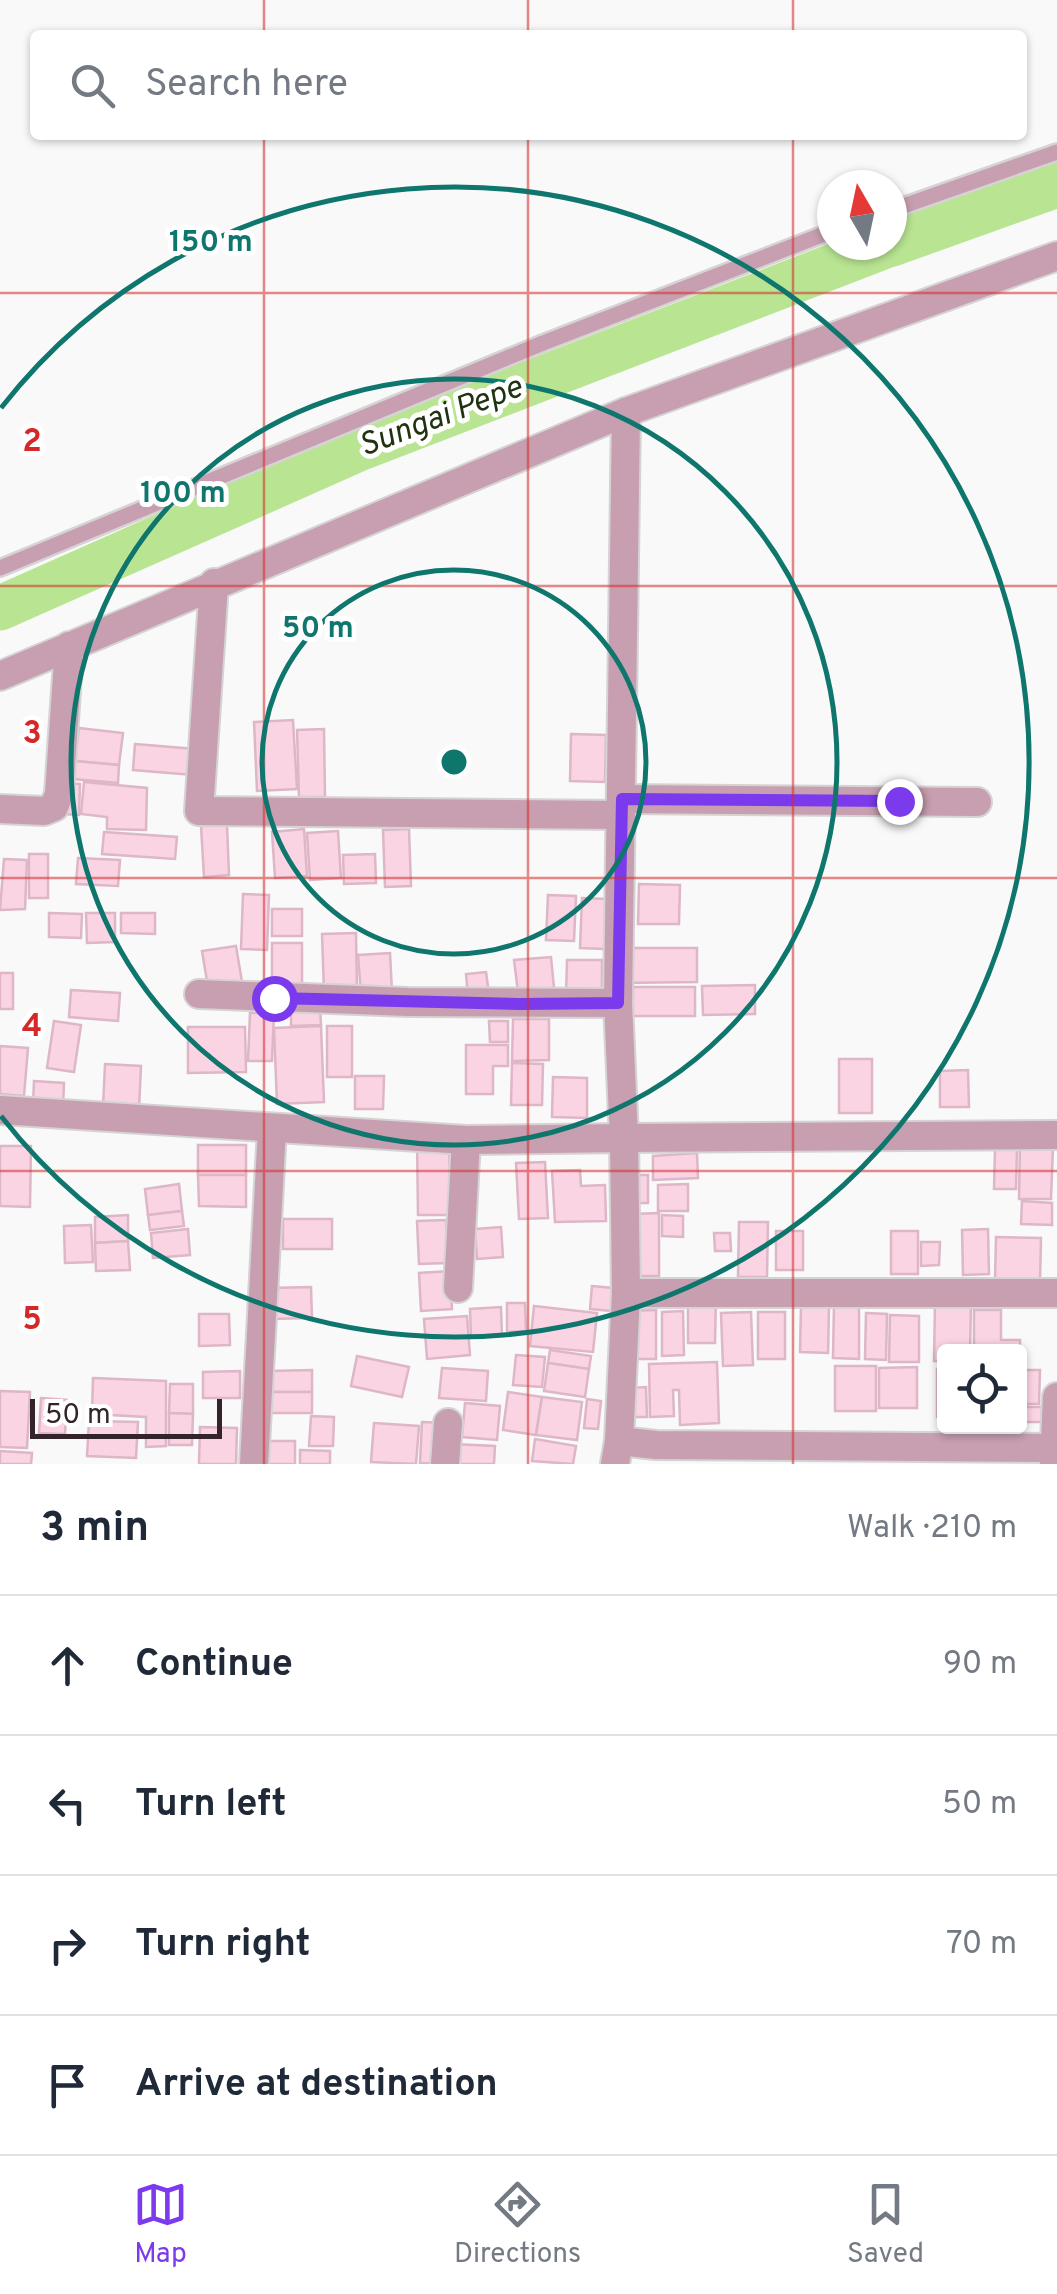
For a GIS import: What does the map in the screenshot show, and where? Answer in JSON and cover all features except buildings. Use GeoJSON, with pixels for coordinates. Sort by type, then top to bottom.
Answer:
{"type":"FeatureCollection","features":[{"type":"Feature","properties":{"kind":"street"},"geometry":{"type":"LineString","coordinates":[[0,676],[626,412],[1057,256]]}},
{"type":"Feature","properties":{"kind":"street"},"geometry":{"type":"LineString","coordinates":[[626,412],[618,1003],[626,1292],[617,1452],[656,1445],[1054,1456],[1057,1397]]}},
{"type":"Feature","properties":{"kind":"street"},"geometry":{"type":"LineString","coordinates":[[214,583],[199,811],[978,802]]}},
{"type":"Feature","properties":{"kind":"street"},"geometry":{"type":"LineString","coordinates":[[0,809],[44,811],[54,806],[59,794],[69,646]]}},
{"type":"Feature","properties":{"kind":"street"},"geometry":{"type":"LineString","coordinates":[[200,994],[408,1002],[618,1003]]}},
{"type":"Feature","properties":{"kind":"street"},"geometry":{"type":"LineString","coordinates":[[0,1110],[466,1140],[1057,1136]]}},
{"type":"Feature","properties":{"kind":"street"},"geometry":{"type":"LineString","coordinates":[[254,1464],[272,1128]]}},
{"type":"Feature","properties":{"kind":"street"},"geometry":{"type":"LineString","coordinates":[[458,1288],[466,1140]]}},
{"type":"Feature","properties":{"kind":"street"},"geometry":{"type":"LineString","coordinates":[[626,1292],[1057,1292]]}},
{"type":"Feature","properties":{"kind":"street"},"geometry":{"type":"LineString","coordinates":[[445,1464],[448,1423]]}},
{"type":"Feature","properties":{"kind":"lane"},"geometry":{"type":"LineString","coordinates":[[907,205],[1057,152]]}},
{"type":"Feature","properties":{"kind":"lane"},"geometry":{"type":"LineString","coordinates":[[0,568],[542,343],[817,238]]}},
{"type":"Feature","properties":{"kind":"waterway","name":"Sungai Pepe"},"geometry":{"type":"LineString","coordinates":[[907,239],[1057,185]]}},
{"type":"Feature","properties":{"kind":"waterway","name":"Sungai Pepe"},"geometry":{"type":"LineString","coordinates":[[0,608],[361,448],[849,260]]}},
{"type":"Feature","properties":{"kind":"route"},"geometry":{"type":"LineString","coordinates":[[274,998],[618,1003],[622,799],[899,801]]}}]}
